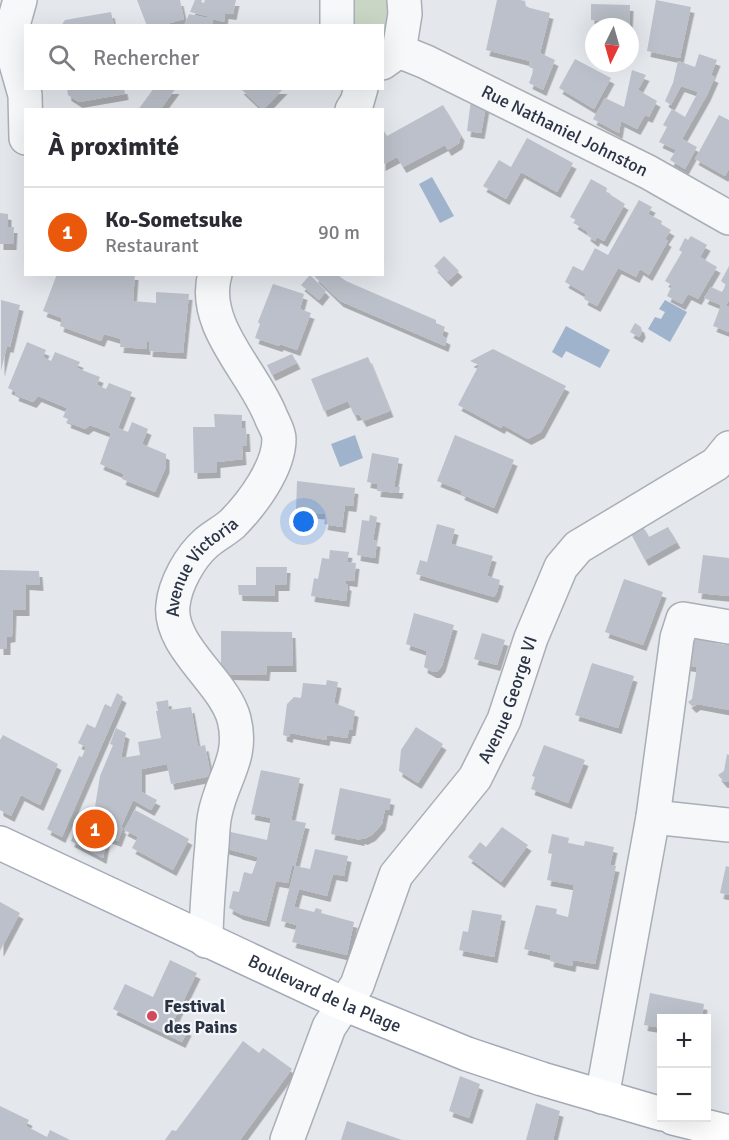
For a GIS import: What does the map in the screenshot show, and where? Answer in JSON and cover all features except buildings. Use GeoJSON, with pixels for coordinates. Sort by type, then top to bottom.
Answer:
{"type":"FeatureCollection","features":[{"type":"Feature","properties":{"kind":"main road","name":"Boulevard de la Plage"},"geometry":{"type":"LineString","coordinates":[[0,843],[344,1005],[467,1054],[657,1113]]}},
{"type":"Feature","properties":{"kind":"main road"},"geometry":{"type":"LineString","coordinates":[[689,1122],[729,1132]]}},
{"type":"Feature","properties":{"kind":"street"},"geometry":{"type":"LineString","coordinates":[[20,0],[9,39],[25,95],[25,108]]}},
{"type":"Feature","properties":{"kind":"street"},"geometry":{"type":"LineString","coordinates":[[337,0],[337,24]]}},
{"type":"Feature","properties":{"kind":"street"},"geometry":{"type":"LineString","coordinates":[[391,57],[405,14],[404,0]]}},
{"type":"Feature","properties":{"kind":"street","name":"Rue Nathaniel Johnston"},"geometry":{"type":"LineString","coordinates":[[391,57],[426,62],[648,172],[729,218]]}},
{"type":"Feature","properties":{"kind":"street"},"geometry":{"type":"LineString","coordinates":[[353,108],[360,90]]}},
{"type":"Feature","properties":{"kind":"street","name":"Avenue Victoria"},"geometry":{"type":"LineString","coordinates":[[206,940],[215,815],[223,787],[233,767],[237,742],[233,717],[223,695],[192,657],[177,633],[172,607],[180,578],[205,544],[231,524],[255,496],[274,467],[279,437],[266,402],[214,316],[214,276]]}},
{"type":"Feature","properties":{"kind":"street","name":"Avenue George VI"},"geometry":{"type":"LineString","coordinates":[[287,1140],[330,1027],[357,985],[396,875],[475,778],[504,720],[531,638],[561,567],[578,547],[716,464],[729,448]]}},
{"type":"Feature","properties":{"kind":"street"},"geometry":{"type":"LineString","coordinates":[[602,1097],[653,817],[677,638],[683,619],[729,627]]}},
{"type":"Feature","properties":{"kind":"street"},"geometry":{"type":"LineString","coordinates":[[653,817],[729,825]]}},
{"type":"Feature","properties":{"kind":"green space"},"geometry":{"type":"Polygon","coordinates":[[[350,0],[389,0],[389,24],[384,34],[384,24],[355,24],[350,16],[350,0]]]}},
{"type":"Feature","properties":{"kind":"water"},"geometry":{"type":"Polygon","coordinates":[[[432,177],[454,216],[440,223],[419,184],[432,177]]]}},
{"type":"Feature","properties":{"kind":"water"},"geometry":{"type":"Polygon","coordinates":[[[665,300],[687,312],[670,342],[648,329],[655,317],[661,319],[665,312],[659,309],[665,300]]]}},
{"type":"Feature","properties":{"kind":"water"},"geometry":{"type":"Polygon","coordinates":[[[566,326],[610,350],[600,368],[566,351],[562,358],[552,352],[566,326]]]}},
{"type":"Feature","properties":{"kind":"water"},"geometry":{"type":"Polygon","coordinates":[[[355,435],[363,458],[340,467],[331,444],[355,435]]]}},
{"type":"Feature","properties":{"kind":"place","name":"Ko-Sometsuke"},"geometry":{"type":"Point","coordinates":[95,829]}},
{"type":"Feature","properties":{"kind":"place","name":"Festival des Pains"},"geometry":{"type":"Point","coordinates":[152,1016]}}]}
